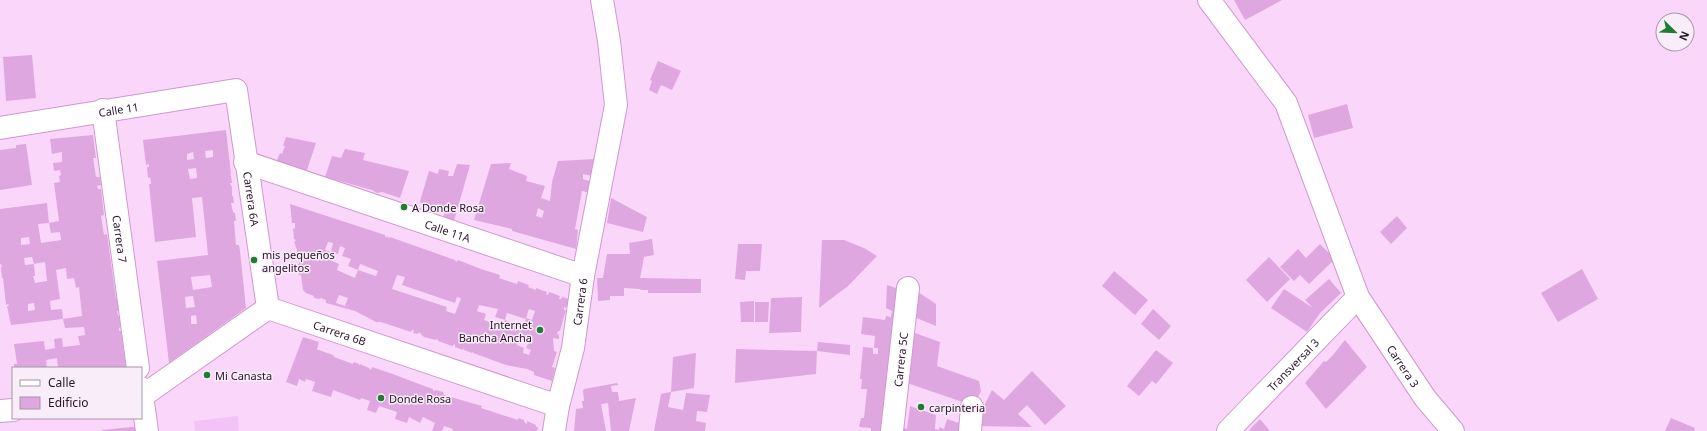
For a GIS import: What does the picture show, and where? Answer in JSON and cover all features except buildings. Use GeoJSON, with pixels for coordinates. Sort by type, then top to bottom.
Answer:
{"type":"FeatureCollection","features":[{"type":"Feature","properties":{"kind":"street","name":"Carrera 6"},"geometry":{"type":"LineString","coordinates":[[554,431],[558,406],[573,348],[583,276],[616,105],[609,41],[602,0]]}},
{"type":"Feature","properties":{"kind":"street","name":"Carrera 3"},"geometry":{"type":"LineString","coordinates":[[1209,0],[1286,103],[1358,297],[1425,398],[1453,431]]}},
{"type":"Feature","properties":{"kind":"street","name":"Calle 11"},"geometry":{"type":"LineString","coordinates":[[0,128],[103,110],[236,90]]}},
{"type":"Feature","properties":{"kind":"street","name":"Carrera 6A"},"geometry":{"type":"LineString","coordinates":[[236,90],[268,308]]}},
{"type":"Feature","properties":{"kind":"street","name":"Carrera 7"},"geometry":{"type":"LineString","coordinates":[[103,110],[138,367]]}},
{"type":"Feature","properties":{"kind":"street","name":"Calle 11A"},"geometry":{"type":"LineString","coordinates":[[246,162],[583,276]]}},
{"type":"Feature","properties":{"kind":"street","name":"Carrera 5C"},"geometry":{"type":"LineString","coordinates":[[892,431],[908,288]]}},
{"type":"Feature","properties":{"kind":"street","name":"Transversal 3"},"geometry":{"type":"LineString","coordinates":[[1228,431],[1358,297]]}},
{"type":"Feature","properties":{"kind":"street"},"geometry":{"type":"LineString","coordinates":[[142,393],[268,308]]}},
{"type":"Feature","properties":{"kind":"street","name":"Carrera 6B"},"geometry":{"type":"LineString","coordinates":[[268,308],[558,406]]}},
{"type":"Feature","properties":{"kind":"street"},"geometry":{"type":"LineString","coordinates":[[142,401],[146,431]]}},
{"type":"Feature","properties":{"kind":"street"},"geometry":{"type":"LineString","coordinates":[[970,431],[972,407]]}},
{"type":"Feature","properties":{"kind":"street"},"geometry":{"type":"LineString","coordinates":[[0,411],[12,410]]}},
{"type":"Feature","properties":{"kind":"shaded area"},"geometry":{"type":"Polygon","coordinates":[[[238,416],[239,431],[195,431],[194,421],[238,416]]]}},
{"type":"Feature","properties":{"kind":"place","name":"A Donde Rosa"},"geometry":{"type":"Point","coordinates":[404,207]}},
{"type":"Feature","properties":{"kind":"place","name":"mis pequeños angelitos"},"geometry":{"type":"Point","coordinates":[254,260]}},
{"type":"Feature","properties":{"kind":"place","name":"Internet Bancha Ancha"},"geometry":{"type":"Point","coordinates":[540,330]}},
{"type":"Feature","properties":{"kind":"place","name":"Mi Canasta"},"geometry":{"type":"Point","coordinates":[207,375]}},
{"type":"Feature","properties":{"kind":"place","name":"Donde Rosa"},"geometry":{"type":"Point","coordinates":[381,398]}},
{"type":"Feature","properties":{"kind":"place","name":"carpinteria"},"geometry":{"type":"Point","coordinates":[921,407]}}]}
